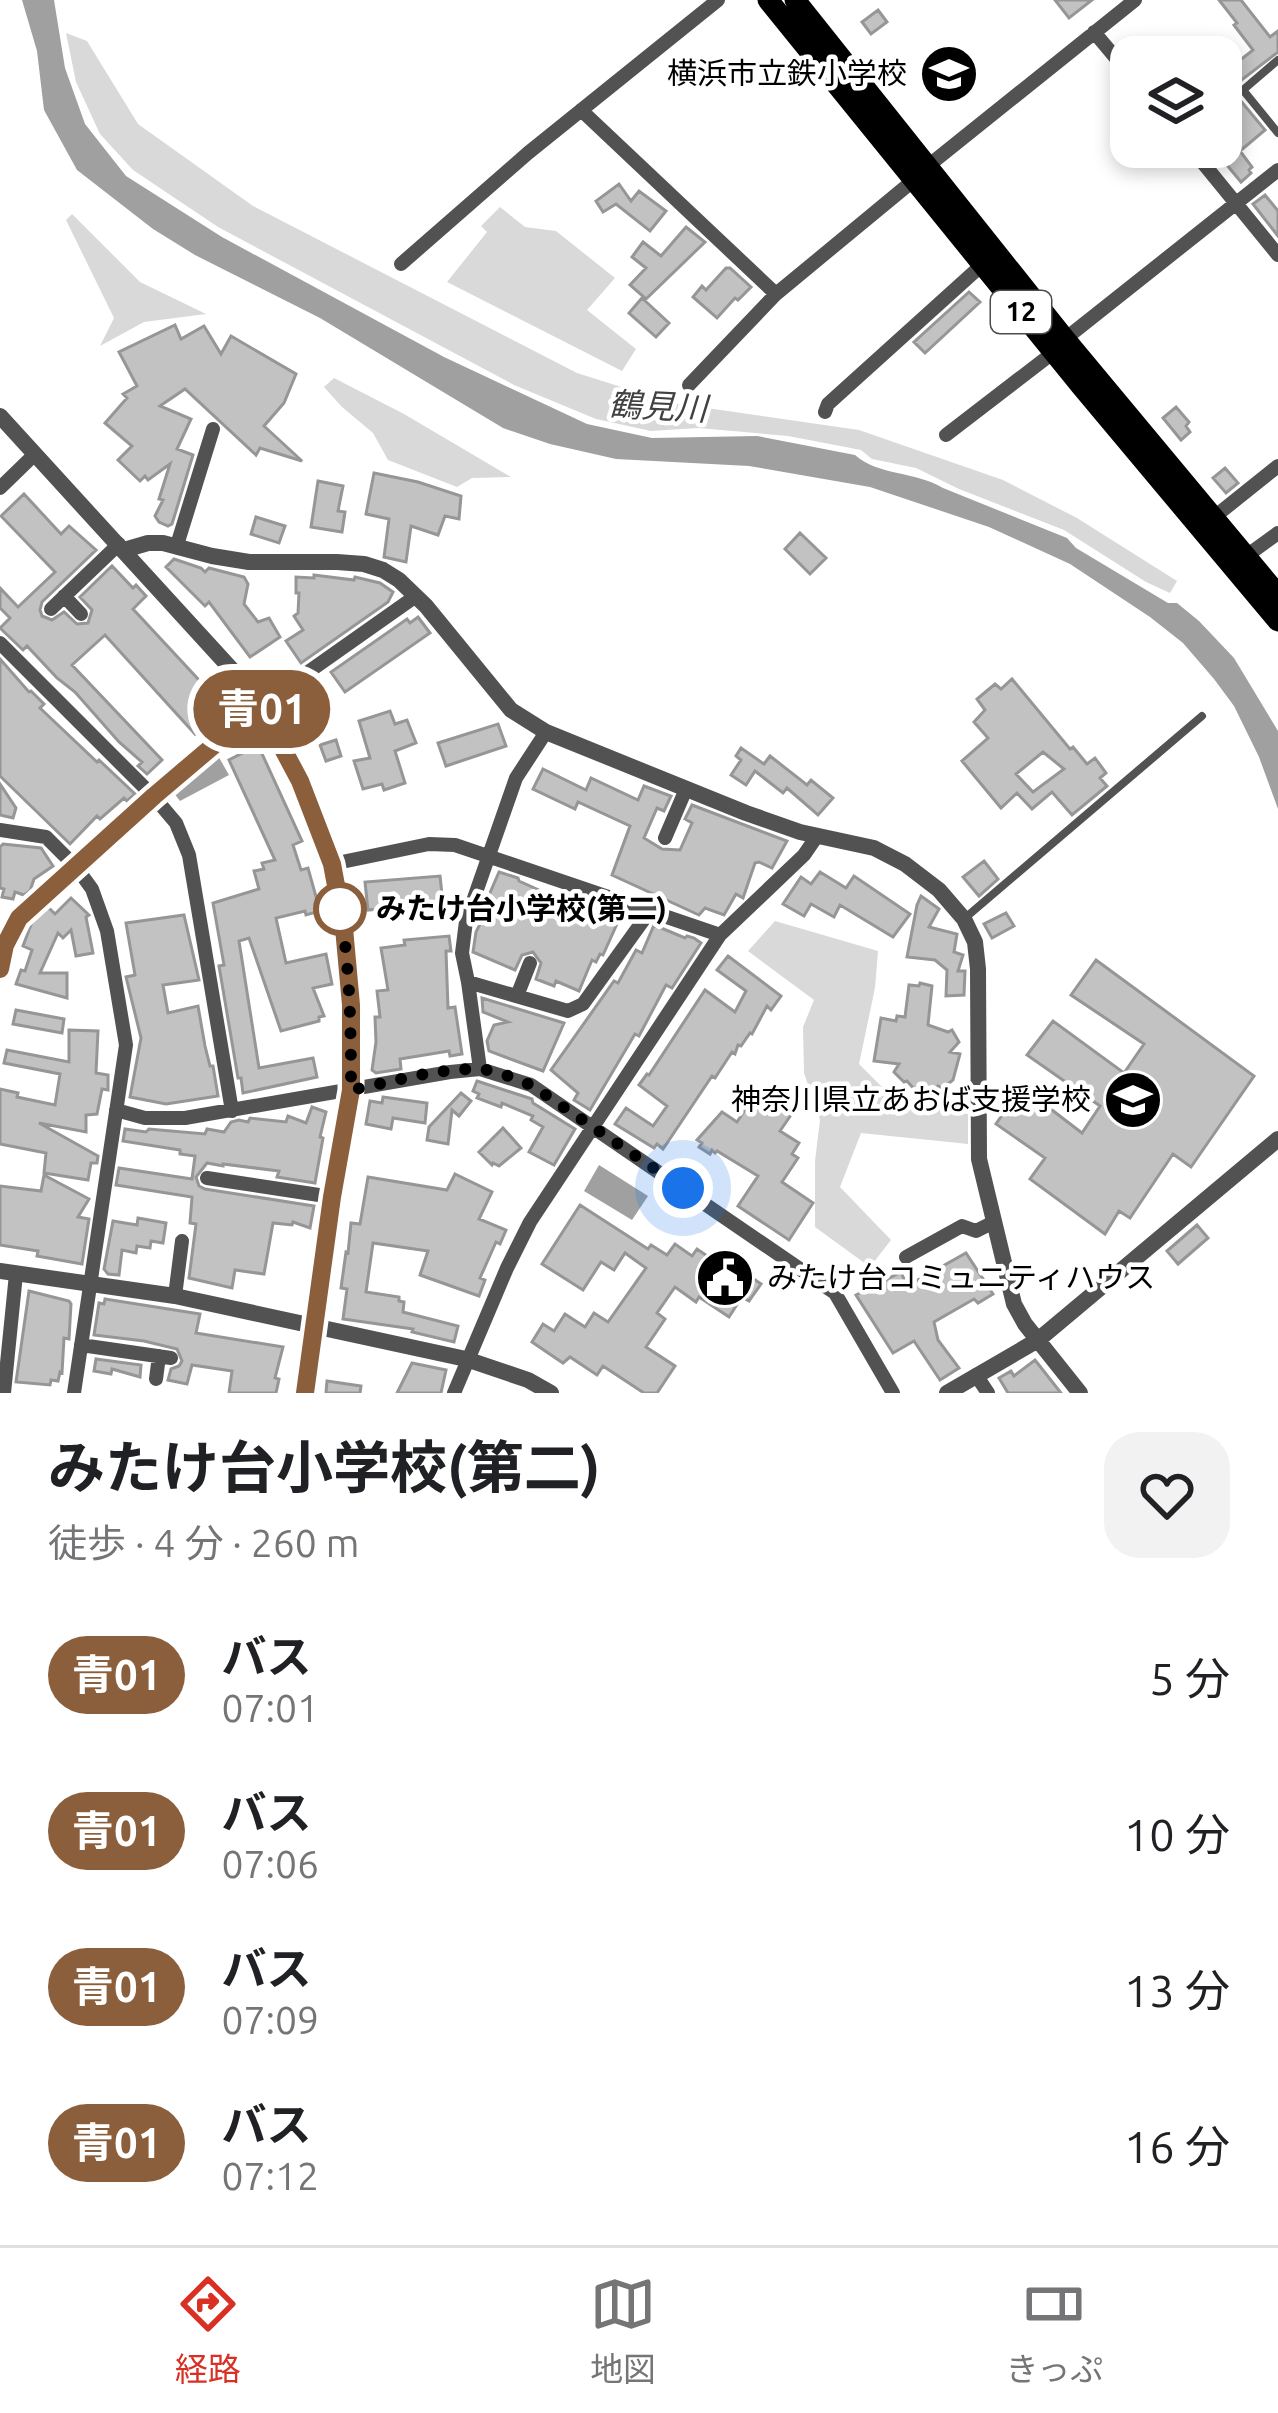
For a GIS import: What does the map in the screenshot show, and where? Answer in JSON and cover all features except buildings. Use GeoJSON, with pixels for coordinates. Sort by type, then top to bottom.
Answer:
{"type":"FeatureCollection","features":[{"type":"Feature","properties":{"kind":"main road","name":"12"},"geometry":{"type":"LineString","coordinates":[[768,0],[921,173],[1278,621]]}},
{"type":"Feature","properties":{"kind":"main road","name":"12"},"geometry":{"type":"LineString","coordinates":[[795,0],[983,264],[1278,595]]}},
{"type":"Feature","properties":{"kind":"street"},"geometry":{"type":"LineString","coordinates":[[401,265],[718,0]]}},
{"type":"Feature","properties":{"kind":"street"},"geometry":{"type":"LineString","coordinates":[[689,385],[776,294],[1136,0]]}},
{"type":"Feature","properties":{"kind":"street"},"geometry":{"type":"LineString","coordinates":[[1094,32],[1110,51]]}},
{"type":"Feature","properties":{"kind":"street"},"geometry":{"type":"LineString","coordinates":[[581,110],[776,294]]}},
{"type":"Feature","properties":{"kind":"street"},"geometry":{"type":"LineString","coordinates":[[1207,168],[1278,255]]}},
{"type":"Feature","properties":{"kind":"street"},"geometry":{"type":"LineString","coordinates":[[946,435],[1278,170]]}},
{"type":"Feature","properties":{"kind":"street"},"geometry":{"type":"LineString","coordinates":[[825,412],[828,404],[983,264]]}},
{"type":"Feature","properties":{"kind":"street"},"geometry":{"type":"LineString","coordinates":[[0,416],[244,683],[300,781],[332,864],[351,1005],[351,1090],[305,1393]]}},
{"type":"Feature","properties":{"kind":"street"},"geometry":{"type":"LineString","coordinates":[[177,544],[213,429]]}},
{"type":"Feature","properties":{"kind":"street"},"geometry":{"type":"LineString","coordinates":[[0,488],[35,454]]}},
{"type":"Feature","properties":{"kind":"street"},"geometry":{"type":"LineString","coordinates":[[1213,518],[1278,466]]}},
{"type":"Feature","properties":{"kind":"street"},"geometry":{"type":"LineString","coordinates":[[1246,557],[1278,533]]}},
{"type":"Feature","properties":{"kind":"street"},"geometry":{"type":"LineString","coordinates":[[50,609],[122,547],[148,543],[177,544],[249,562],[364,564],[399,580],[512,710],[546,732],[686,790],[817,836],[874,848],[905,864],[939,890],[964,919],[974,942],[979,1159],[1014,1304],[1080,1393]]}},
{"type":"Feature","properties":{"kind":"street"},"geometry":{"type":"LineString","coordinates":[[64,596],[81,614]]}},
{"type":"Feature","properties":{"kind":"street"},"geometry":{"type":"LineString","coordinates":[[0,968],[19,918],[154,796],[260,706],[416,596]]}},
{"type":"Feature","properties":{"kind":"street"},"geometry":{"type":"LineString","coordinates":[[0,643],[176,823],[189,855],[232,1111]]}},
{"type":"Feature","properties":{"kind":"street"},"geometry":{"type":"LineString","coordinates":[[480,1069],[462,953],[466,921],[516,778],[546,732]]}},
{"type":"Feature","properties":{"kind":"street"},"geometry":{"type":"LineString","coordinates":[[665,838],[686,790]]}},
{"type":"Feature","properties":{"kind":"street"},"geometry":{"type":"LineString","coordinates":[[0,830],[46,837],[92,889],[107,931],[126,1046],[74,1393]]}},
{"type":"Feature","properties":{"kind":"street"},"geometry":{"type":"LineString","coordinates":[[454,1393],[530,1222],[720,935],[804,855],[817,836]]}},
{"type":"Feature","properties":{"kind":"street"},"geometry":{"type":"LineString","coordinates":[[332,864],[429,844],[455,844],[720,935]]}},
{"type":"Feature","properties":{"kind":"street"},"geometry":{"type":"LineString","coordinates":[[468,982],[568,1011],[583,1004],[650,911]]}},
{"type":"Feature","properties":{"kind":"street"},"geometry":{"type":"LineString","coordinates":[[0,914],[19,918]]}},
{"type":"Feature","properties":{"kind":"street"},"geometry":{"type":"LineString","coordinates":[[517,996],[530,963]]}},
{"type":"Feature","properties":{"kind":"street"},"geometry":{"type":"LineString","coordinates":[[116,1110],[146,1118],[185,1118],[480,1069],[531,1085],[835,1293],[893,1393]]}},
{"type":"Feature","properties":{"kind":"street"},"geometry":{"type":"LineString","coordinates":[[946,1393],[1038,1340],[1278,1139]]}},
{"type":"Feature","properties":{"kind":"street"},"geometry":{"type":"LineString","coordinates":[[206,1178],[332,1197]]}},
{"type":"Feature","properties":{"kind":"street"},"geometry":{"type":"LineString","coordinates":[[906,1257],[962,1226],[976,1231],[994,1222]]}},
{"type":"Feature","properties":{"kind":"street"},"geometry":{"type":"LineString","coordinates":[[175,1296],[182,1241]]}},
{"type":"Feature","properties":{"kind":"street"},"geometry":{"type":"LineString","coordinates":[[4,1393],[8,1272],[175,1296],[314,1325],[466,1359],[551,1393]]}},
{"type":"Feature","properties":{"kind":"street"},"geometry":{"type":"LineString","coordinates":[[81,1345],[165,1357],[156,1378]]}},
{"type":"Feature","properties":{"kind":"street"},"geometry":{"type":"LineString","coordinates":[[976,1376],[988,1393]]}},
{"type":"Feature","properties":{"kind":"lane"},"geometry":{"type":"LineString","coordinates":[[1278,60],[1243,90],[1278,133]]}},
{"type":"Feature","properties":{"kind":"lane"},"geometry":{"type":"LineString","coordinates":[[964,919],[1202,716]]}},
{"type":"Feature","properties":{"kind":"shaded area"},"geometry":{"type":"Polygon","coordinates":[[[22,0],[54,0],[65,68],[85,124],[126,176],[222,237],[444,357],[587,424],[652,438],[757,436],[855,455],[875,467],[932,483],[1067,538],[1168,603],[1177,603],[1234,658],[1278,731],[1278,809],[1234,706],[1214,679],[1183,643],[1070,564],[989,527],[870,487],[749,466],[616,459],[503,428],[320,318],[153,229],[77,170],[44,110],[37,51],[22,0]]]}},
{"type":"Feature","properties":{"kind":"shaded area"},"geometry":{"type":"Polygon","coordinates":[[[66,33],[87,41],[138,124],[253,206],[577,373],[672,403],[859,430],[1003,480],[1077,518],[1177,581],[1170,593],[1064,530],[916,468],[872,459],[861,450],[788,436],[698,428],[651,431],[596,419],[514,385],[218,227],[133,170],[100,134],[76,82],[66,33]]]}},
{"type":"Feature","properties":{"kind":"shaded area"},"geometry":{"type":"Polygon","coordinates":[[[500,207],[525,227],[556,231],[615,278],[587,310],[636,349],[622,371],[447,282],[487,232],[481,226],[500,207]]]}},
{"type":"Feature","properties":{"kind":"shaded area"},"geometry":{"type":"Polygon","coordinates":[[[72,214],[140,282],[206,314],[144,322],[100,346],[114,318],[66,220],[72,214]]]}},
{"type":"Feature","properties":{"kind":"shaded area"},"geometry":{"type":"Polygon","coordinates":[[[334,378],[511,477],[472,478],[457,487],[388,460],[373,433],[324,387],[334,378]]]}},
{"type":"Feature","properties":{"kind":"shaded area"},"geometry":{"type":"Polygon","coordinates":[[[217,754],[229,775],[180,801],[173,792],[217,754]]]}},
{"type":"Feature","properties":{"kind":"shaded area"},"geometry":{"type":"Polygon","coordinates":[[[775,921],[878,951],[859,1064],[891,1096],[968,1114],[968,1144],[861,1133],[840,1187],[891,1240],[870,1267],[815,1227],[820,1120],[804,1073],[803,1027],[814,1000],[748,951],[775,921]]]}},
{"type":"Feature","properties":{"kind":"shaded area"},"geometry":{"type":"Polygon","coordinates":[[[599,1165],[648,1196],[632,1220],[584,1191],[599,1165]]]}},
{"type":"Feature","properties":{"kind":"bus line","name":"青01"},"geometry":{"type":"LineString","coordinates":[[0,969],[5,945],[19,918],[260,706],[300,781],[332,864],[351,1005],[351,1090],[305,1393]]}},
{"type":"Feature","properties":{"kind":"place","name":"横浜市立鉄小学校"},"geometry":{"type":"Point","coordinates":[949,74]}},
{"type":"Feature","properties":{"kind":"place","name":"みたけ台小学校(第二)"},"geometry":{"type":"Point","coordinates":[340,909]}},
{"type":"Feature","properties":{"kind":"place","name":"神奈川県立あおば支援学校"},"geometry":{"type":"Point","coordinates":[1133,1100]}},
{"type":"Feature","properties":{"kind":"place","name":"みたけ台コミュニティハウス"},"geometry":{"type":"Point","coordinates":[725,1278]}},
{"type":"Feature","properties":{"kind":"route"},"geometry":{"type":"LineString","coordinates":[[340,909],[338,896],[351,1005],[351,1090],[480,1069],[514,1078],[683,1188]]}},
{"type":"Feature","properties":{"kind":"water label","name":"鶴見川"},"geometry":{"type":"Point","coordinates":[658,406]}}]}
